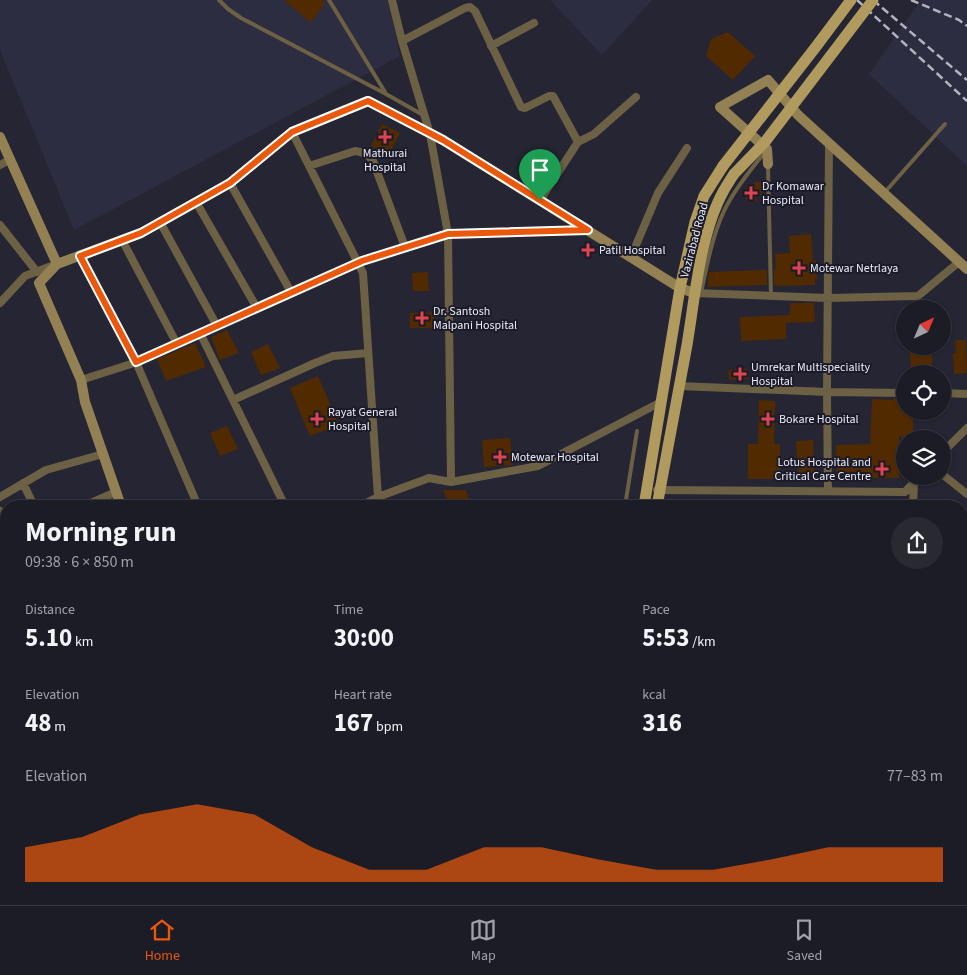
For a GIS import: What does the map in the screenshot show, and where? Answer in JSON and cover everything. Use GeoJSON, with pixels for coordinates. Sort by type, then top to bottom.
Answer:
{"type":"FeatureCollection","features":[{"type":"Feature","properties":{"kind":"main road","name":"Vazirabad Road"},"geometry":{"type":"LineString","coordinates":[[645,500],[680,288],[695,222],[704,196],[723,166],[774,98],[851,0]]}},
{"type":"Feature","properties":{"kind":"main road","name":"Vazirabad Road"},"geometry":{"type":"LineString","coordinates":[[658,500],[698,294],[708,231],[723,191],[734,174],[764,142],[873,0]]}},
{"type":"Feature","properties":{"kind":"main road"},"geometry":{"type":"LineString","coordinates":[[671,340],[687,343]]}},
{"type":"Feature","properties":{"kind":"street"},"geometry":{"type":"LineString","coordinates":[[392,0],[402,41],[430,134],[448,234],[452,482]]}},
{"type":"Feature","properties":{"kind":"street"},"geometry":{"type":"LineString","coordinates":[[402,41],[470,7],[474,11],[492,46],[521,107],[524,108],[549,96],[553,96],[578,142]]}},
{"type":"Feature","properties":{"kind":"street"},"geometry":{"type":"LineString","coordinates":[[492,46],[534,23]]}},
{"type":"Feature","properties":{"kind":"street"},"geometry":{"type":"LineString","coordinates":[[0,303],[26,276],[141,233],[230,183],[292,132],[368,101],[443,140],[680,288],[698,294],[828,298],[918,296],[963,266],[798,115],[768,80],[720,107],[767,149],[768,164]]}},
{"type":"Feature","properties":{"kind":"street"},"geometry":{"type":"LineString","coordinates":[[540,200],[578,142],[594,134],[636,97]]}},
{"type":"Feature","properties":{"kind":"street"},"geometry":{"type":"LineString","coordinates":[[292,132],[363,273],[378,497]]}},
{"type":"Feature","properties":{"kind":"street"},"geometry":{"type":"LineString","coordinates":[[0,137],[57,264]]}},
{"type":"Feature","properties":{"kind":"street"},"geometry":{"type":"LineString","coordinates":[[828,491],[827,392],[830,144]]}},
{"type":"Feature","properties":{"kind":"street"},"geometry":{"type":"LineString","coordinates":[[631,257],[658,194],[687,148]]}},
{"type":"Feature","properties":{"kind":"street"},"geometry":{"type":"LineString","coordinates":[[309,166],[355,151],[368,155],[373,161],[405,247]]}},
{"type":"Feature","properties":{"kind":"street"},"geometry":{"type":"LineString","coordinates":[[0,165],[11,159]]}},
{"type":"Feature","properties":{"kind":"street"},"geometry":{"type":"LineString","coordinates":[[230,183],[292,292]]}},
{"type":"Feature","properties":{"kind":"street"},"geometry":{"type":"LineString","coordinates":[[196,202],[257,308]]}},
{"type":"Feature","properties":{"kind":"street"},"geometry":{"type":"LineString","coordinates":[[160,222],[217,326]]}},
{"type":"Feature","properties":{"kind":"street"},"geometry":{"type":"LineString","coordinates":[[0,224],[37,272]]}},
{"type":"Feature","properties":{"kind":"street"},"geometry":{"type":"LineString","coordinates":[[81,380],[136,362],[357,263],[448,234],[588,230]]}},
{"type":"Feature","properties":{"kind":"street"},"geometry":{"type":"LineString","coordinates":[[122,240],[176,344]]}},
{"type":"Feature","properties":{"kind":"street"},"geometry":{"type":"LineString","coordinates":[[80,256],[136,362],[195,500]]}},
{"type":"Feature","properties":{"kind":"street"},"geometry":{"type":"LineString","coordinates":[[57,264],[39,283],[81,380],[85,402],[119,500]]}},
{"type":"Feature","properties":{"kind":"street"},"geometry":{"type":"LineString","coordinates":[[200,333],[282,500]]}},
{"type":"Feature","properties":{"kind":"street"},"geometry":{"type":"LineString","coordinates":[[233,400],[315,362],[333,356],[368,353]]}},
{"type":"Feature","properties":{"kind":"street"},"geometry":{"type":"LineString","coordinates":[[680,386],[896,393]]}},
{"type":"Feature","properties":{"kind":"street"},"geometry":{"type":"LineString","coordinates":[[951,393],[967,394]]}},
{"type":"Feature","properties":{"kind":"street"},"geometry":{"type":"LineString","coordinates":[[372,500],[429,478],[452,482],[538,466],[661,402]]}},
{"type":"Feature","properties":{"kind":"street"},"geometry":{"type":"LineString","coordinates":[[951,444],[967,428]]}},
{"type":"Feature","properties":{"kind":"street"},"geometry":{"type":"LineString","coordinates":[[0,497],[46,470],[103,454]]}},
{"type":"Feature","properties":{"kind":"street"},"geometry":{"type":"LineString","coordinates":[[951,481],[967,494]]}},
{"type":"Feature","properties":{"kind":"street"},"geometry":{"type":"LineString","coordinates":[[23,483],[31,500]]}},
{"type":"Feature","properties":{"kind":"street"},"geometry":{"type":"LineString","coordinates":[[647,489],[905,492],[912,485]]}},
{"type":"Feature","properties":{"kind":"street"},"geometry":{"type":"LineString","coordinates":[[914,485],[914,500]]}},
{"type":"Feature","properties":{"kind":"street"},"geometry":{"type":"LineString","coordinates":[[98,500],[116,492]]}},
{"type":"Feature","properties":{"kind":"lane"},"geometry":{"type":"LineString","coordinates":[[219,0],[241,18],[425,116]]}},
{"type":"Feature","properties":{"kind":"lane"},"geometry":{"type":"LineString","coordinates":[[329,0],[386,94]]}},
{"type":"Feature","properties":{"kind":"lane"},"geometry":{"type":"LineString","coordinates":[[884,194],[945,124]]}},
{"type":"Feature","properties":{"kind":"lane"},"geometry":{"type":"LineString","coordinates":[[698,294],[724,210],[767,149]]}},
{"type":"Feature","properties":{"kind":"lane"},"geometry":{"type":"LineString","coordinates":[[768,164],[771,296]]}},
{"type":"Feature","properties":{"kind":"lane"},"geometry":{"type":"LineString","coordinates":[[625,500],[637,431]]}},
{"type":"Feature","properties":{"kind":"shaded area"},"geometry":{"type":"Polygon","coordinates":[[[0,0],[389,0],[400,56],[74,230],[0,50],[0,0]]]}},
{"type":"Feature","properties":{"kind":"shaded area"},"geometry":{"type":"Polygon","coordinates":[[[550,0],[652,0],[602,55],[550,0]]]}},
{"type":"Feature","properties":{"kind":"shaded area"},"geometry":{"type":"Polygon","coordinates":[[[921,0],[967,0],[967,166],[869,74],[921,0]]]}},
{"type":"Feature","properties":{"kind":"building"},"geometry":{"type":"Polygon","coordinates":[[[284,0],[322,0],[325,3],[311,23],[284,0]]]}},
{"type":"Feature","properties":{"kind":"building"},"geometry":{"type":"Polygon","coordinates":[[[728,32],[755,56],[733,80],[706,56],[711,39],[728,32]]]}},
{"type":"Feature","properties":{"kind":"building"},"geometry":{"type":"Polygon","coordinates":[[[382,124],[400,133],[389,154],[371,146],[382,124]]]}},
{"type":"Feature","properties":{"kind":"building"},"geometry":{"type":"Polygon","coordinates":[[[755,182],[762,182],[761,195],[756,195],[756,202],[746,201],[747,186],[754,186],[755,182]]]}},
{"type":"Feature","properties":{"kind":"building"},"geometry":{"type":"Polygon","coordinates":[[[811,234],[813,261],[816,261],[817,279],[815,279],[815,285],[774,285],[775,254],[790,253],[789,236],[811,234]]]}},
{"type":"Feature","properties":{"kind":"building"},"geometry":{"type":"Polygon","coordinates":[[[767,270],[767,285],[708,287],[709,272],[767,270]]]}},
{"type":"Feature","properties":{"kind":"building"},"geometry":{"type":"Polygon","coordinates":[[[428,272],[429,291],[413,291],[412,273],[428,272]]]}},
{"type":"Feature","properties":{"kind":"building"},"geometry":{"type":"Polygon","coordinates":[[[790,303],[814,303],[815,322],[786,323],[786,339],[741,341],[740,317],[790,315],[790,303]]]}},
{"type":"Feature","properties":{"kind":"building"},"geometry":{"type":"Polygon","coordinates":[[[434,312],[435,328],[410,328],[410,313],[434,312]]]}},
{"type":"Feature","properties":{"kind":"building"},"geometry":{"type":"Polygon","coordinates":[[[227,330],[239,353],[220,360],[211,337],[227,330]]]}},
{"type":"Feature","properties":{"kind":"building"},"geometry":{"type":"Polygon","coordinates":[[[955,340],[966,340],[967,373],[954,374],[953,354],[956,353],[955,340]]]}},
{"type":"Feature","properties":{"kind":"building"},"geometry":{"type":"Polygon","coordinates":[[[195,343],[206,367],[166,381],[157,359],[195,343]]]}},
{"type":"Feature","properties":{"kind":"building"},"geometry":{"type":"Polygon","coordinates":[[[268,344],[280,368],[261,375],[251,352],[268,344]]]}},
{"type":"Feature","properties":{"kind":"building"},"geometry":{"type":"Polygon","coordinates":[[[910,355],[932,355],[932,365],[911,365],[910,355]]]}},
{"type":"Feature","properties":{"kind":"building"},"geometry":{"type":"Polygon","coordinates":[[[748,369],[749,379],[729,380],[728,370],[748,369]]]}},
{"type":"Feature","properties":{"kind":"building"},"geometry":{"type":"Polygon","coordinates":[[[318,376],[339,425],[310,436],[290,388],[318,376]]]}},
{"type":"Feature","properties":{"kind":"building"},"geometry":{"type":"Polygon","coordinates":[[[893,398],[896,398],[896,420],[913,420],[913,430],[896,430],[896,478],[837,478],[836,445],[870,444],[872,399],[893,400],[893,398]]]}},
{"type":"Feature","properties":{"kind":"building"},"geometry":{"type":"Polygon","coordinates":[[[759,400],[775,401],[774,444],[780,444],[780,479],[748,479],[748,444],[758,444],[759,400]]]}},
{"type":"Feature","properties":{"kind":"building"},"geometry":{"type":"Polygon","coordinates":[[[227,426],[238,449],[220,456],[210,433],[227,426]]]}},
{"type":"Feature","properties":{"kind":"building"},"geometry":{"type":"Polygon","coordinates":[[[510,438],[513,465],[484,467],[482,440],[510,438]]]}},
{"type":"Feature","properties":{"kind":"building"},"geometry":{"type":"Polygon","coordinates":[[[813,440],[815,478],[798,479],[796,441],[813,440]]]}},
{"type":"Feature","properties":{"kind":"building"},"geometry":{"type":"Polygon","coordinates":[[[443,490],[466,490],[469,500],[447,500],[443,490]]]}},
{"type":"Feature","properties":{"kind":"railway"},"geometry":{"type":"LineString","coordinates":[[857,0],[967,101]]}},
{"type":"Feature","properties":{"kind":"railway"},"geometry":{"type":"LineString","coordinates":[[873,0],[967,80]]}},
{"type":"Feature","properties":{"kind":"railway"},"geometry":{"type":"LineString","coordinates":[[911,0],[959,20],[967,26]]}},
{"type":"Feature","properties":{"kind":"place","name":"Mathurai Hospital"},"geometry":{"type":"Point","coordinates":[385,137]}},
{"type":"Feature","properties":{"kind":"place","name":"Dr Komawar Hospital"},"geometry":{"type":"Point","coordinates":[751,193]}},
{"type":"Feature","properties":{"kind":"place","name":"Patil Hospital"},"geometry":{"type":"Point","coordinates":[588,250]}},
{"type":"Feature","properties":{"kind":"place","name":"Motewar Netrlaya"},"geometry":{"type":"Point","coordinates":[799,268]}},
{"type":"Feature","properties":{"kind":"place","name":"Dr. Santosh Malpani Hospital"},"geometry":{"type":"Point","coordinates":[422,318]}},
{"type":"Feature","properties":{"kind":"place","name":"Umrekar Multispeciality Hospital"},"geometry":{"type":"Point","coordinates":[740,374]}},
{"type":"Feature","properties":{"kind":"place","name":"Rayat General Hospital"},"geometry":{"type":"Point","coordinates":[317,419]}},
{"type":"Feature","properties":{"kind":"place","name":"Bokare Hospital"},"geometry":{"type":"Point","coordinates":[768,419]}},
{"type":"Feature","properties":{"kind":"place","name":"Motewar Hospital"},"geometry":{"type":"Point","coordinates":[500,457]}},
{"type":"Feature","properties":{"kind":"place","name":"Lotus Hospital and Critical Care Centre"},"geometry":{"type":"Point","coordinates":[882,469]}},
{"type":"Feature","properties":{"kind":"route"},"geometry":{"type":"LineString","coordinates":[[368,101],[443,140],[540,200],[588,230],[448,234],[362,261],[136,362],[80,256],[141,233],[230,183],[292,132],[368,101]]}}]}
